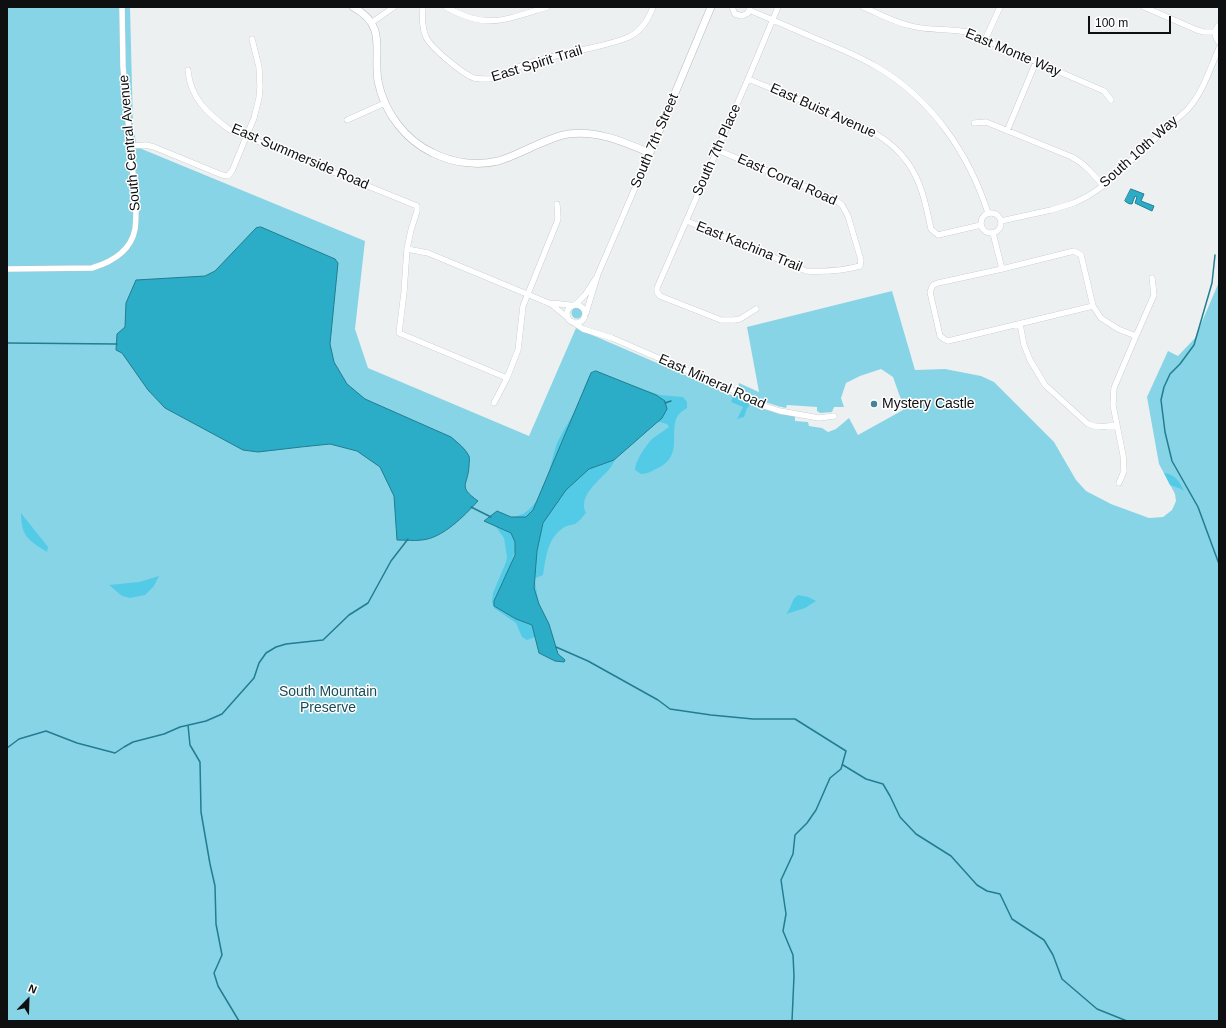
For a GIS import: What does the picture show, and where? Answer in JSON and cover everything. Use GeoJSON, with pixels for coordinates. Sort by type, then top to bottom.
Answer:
{"type":"FeatureCollection","features":[{"type":"Feature","properties":{"kind":"street","name":"South Central Avenue"},"geometry":{"type":"LineString","coordinates":[[7,270],[92,268],[105,264],[123,252],[132,240],[135,227],[136,206],[124,67],[122,7]]}},
{"type":"Feature","properties":{"kind":"street"},"geometry":{"type":"LineString","coordinates":[[353,7],[363,12],[375,28],[378,40],[377,54],[379,82],[385,103],[394,120],[418,145],[434,154],[461,162],[488,163],[498,161],[557,137],[569,134],[594,134],[611,138],[650,153]]}},
{"type":"Feature","properties":{"kind":"street"},"geometry":{"type":"LineString","coordinates":[[371,22],[394,7]]}},
{"type":"Feature","properties":{"kind":"street","name":"East Spirit Trail"},"geometry":{"type":"LineString","coordinates":[[423,7],[422,17],[426,37],[434,47],[452,64],[474,78],[488,80],[536,61],[611,43],[629,37],[641,29],[653,7]]}},
{"type":"Feature","properties":{"kind":"street"},"geometry":{"type":"LineString","coordinates":[[446,7],[469,18],[487,21],[506,19],[547,7]]}},
{"type":"Feature","properties":{"kind":"street","name":"South 7th Street"},"geometry":{"type":"LineString","coordinates":[[584,320],[598,274],[711,7]]}},
{"type":"Feature","properties":{"kind":"street"},"geometry":{"type":"LineString","coordinates":[[732,7],[734,13],[740,16],[745,15],[750,9],[853,55],[878,68],[916,96],[941,123],[960,149],[982,192],[988,213]]}},
{"type":"Feature","properties":{"kind":"street","name":"South 7th Place"},"geometry":{"type":"LineString","coordinates":[[756,309],[740,319],[722,320],[660,296],[657,292],[657,288],[778,7]]}},
{"type":"Feature","properties":{"kind":"street","name":"East Monte Way"},"geometry":{"type":"LineString","coordinates":[[863,7],[907,26],[967,32],[1104,91],[1111,100]]}},
{"type":"Feature","properties":{"kind":"street"},"geometry":{"type":"LineString","coordinates":[[985,40],[1000,7]]}},
{"type":"Feature","properties":{"kind":"street"},"geometry":{"type":"LineString","coordinates":[[1144,7],[1197,30],[1204,32],[1215,32]]}},
{"type":"Feature","properties":{"kind":"street"},"geometry":{"type":"LineString","coordinates":[[1219,25],[1215,32],[1219,42]]}},
{"type":"Feature","properties":{"kind":"street"},"geometry":{"type":"LineString","coordinates":[[130,146],[146,145],[154,147],[222,175],[228,176],[232,171],[246,137],[260,98],[259,67],[252,39]]}},
{"type":"Feature","properties":{"kind":"street","name":"South 10th Way"},"geometry":{"type":"LineString","coordinates":[[1001,221],[1051,210],[1074,203],[1103,186],[1188,109],[1200,91],[1219,48]]}},
{"type":"Feature","properties":{"kind":"street"},"geometry":{"type":"LineString","coordinates":[[1007,130],[1036,62]]}},
{"type":"Feature","properties":{"kind":"street","name":"East Summerside Road"},"geometry":{"type":"LineString","coordinates":[[188,70],[189,81],[201,104],[217,120],[230,130],[417,206],[418,211],[411,230],[407,249]]}},
{"type":"Feature","properties":{"kind":"street","name":"East Buist Avenue"},"geometry":{"type":"LineString","coordinates":[[748,79],[870,129],[894,146],[908,163],[918,182],[923,194],[931,229],[938,235],[981,225]]}},
{"type":"Feature","properties":{"kind":"street"},"geometry":{"type":"LineString","coordinates":[[347,120],[385,103]]}},
{"type":"Feature","properties":{"kind":"street"},"geometry":{"type":"LineString","coordinates":[[974,123],[986,122],[1080,162],[1090,170],[1103,186]]}},
{"type":"Feature","properties":{"kind":"street","name":"East Corral Road"},"geometry":{"type":"LineString","coordinates":[[717,150],[833,198],[842,204],[848,216],[861,260],[860,266]]}},
{"type":"Feature","properties":{"kind":"street"},"geometry":{"type":"LineString","coordinates":[[494,403],[507,378],[518,350],[523,306],[557,222],[557,204]]}},
{"type":"Feature","properties":{"kind":"street"},"geometry":{"type":"LineString","coordinates":[[988,213],[992,213],[997,216],[1001,221],[1000,227],[993,233],[984,231],[981,225],[983,217],[988,213]]}},
{"type":"Feature","properties":{"kind":"street","name":"East Kachina Trail"},"geometry":{"type":"LineString","coordinates":[[687,221],[806,271],[828,272],[860,266]]}},
{"type":"Feature","properties":{"kind":"street"},"geometry":{"type":"LineString","coordinates":[[993,233],[1002,269]]}},
{"type":"Feature","properties":{"kind":"street"},"geometry":{"type":"LineString","coordinates":[[407,249],[399,333],[507,378]]}},
{"type":"Feature","properties":{"kind":"street","name":"East Mineral Road"},"geometry":{"type":"LineString","coordinates":[[407,249],[428,253],[551,304],[583,329],[612,338],[737,392],[754,402],[769,408],[820,418],[834,416]]}},
{"type":"Feature","properties":{"kind":"street"},"geometry":{"type":"LineString","coordinates":[[1093,306],[948,341],[940,336],[930,292],[933,285],[938,283],[1074,251],[1081,255],[1093,306],[1101,318],[1118,329],[1136,336]]}},
{"type":"Feature","properties":{"kind":"street","name":"South 7th Street"},"geometry":{"type":"LineString","coordinates":[[571,320],[568,311],[585,295],[598,274]]}},
{"type":"Feature","properties":{"kind":"street"},"geometry":{"type":"LineString","coordinates":[[1119,483],[1124,471],[1123,455],[1113,405],[1114,388],[1154,295],[1152,278]]}},
{"type":"Feature","properties":{"kind":"street","name":"East Mineral Road"},"geometry":{"type":"LineString","coordinates":[[551,304],[555,303],[568,306],[574,305]]}},
{"type":"Feature","properties":{"kind":"street"},"geometry":{"type":"LineString","coordinates":[[574,305],[582,306],[586,314]]}},
{"type":"Feature","properties":{"kind":"street"},"geometry":{"type":"LineString","coordinates":[[571,320],[579,323],[584,320],[593,331]]}},
{"type":"Feature","properties":{"kind":"street"},"geometry":{"type":"LineString","coordinates":[[1020,324],[1024,345],[1030,360],[1045,385],[1088,424],[1098,427],[1117,425]]}},
{"type":"Feature","properties":{"kind":"green space","name":"South Mountain Preserve"},"geometry":{"type":"Polygon","coordinates":[[[7,7],[130,7],[133,126],[137,147],[365,241],[355,329],[368,368],[529,436],[576,328],[757,406],[779,414],[795,416],[795,421],[808,422],[809,426],[822,428],[828,432],[836,429],[849,418],[858,435],[903,410],[904,408],[893,377],[881,369],[860,376],[846,383],[841,398],[844,407],[834,407],[832,412],[820,413],[817,411],[817,407],[787,405],[786,408],[773,405],[738,387],[739,383],[759,392],[747,327],[892,291],[915,370],[945,369],[981,376],[994,382],[1054,442],[1076,480],[1086,491],[1111,504],[1149,518],[1163,517],[1172,510],[1176,501],[1175,494],[1159,464],[1147,397],[1168,351],[1178,356],[1195,338],[1219,282],[1219,1021],[7,1021],[7,7]]]}},
{"type":"Feature","properties":{"kind":"green space"},"geometry":{"type":"Polygon","coordinates":[[[577,307],[581,309],[583,313],[581,317],[577,319],[573,317],[571,313],[573,309],[577,307]]]}},
{"type":"Feature","properties":{"kind":"shaded area"},"geometry":{"type":"Polygon","coordinates":[[[1131,189],[1144,194],[1141,201],[1154,206],[1152,211],[1135,203],[1137,197],[1135,196],[1132,204],[1125,201],[1131,189]]]}},
{"type":"Feature","properties":{"kind":"shaded area"},"geometry":{"type":"Polygon","coordinates":[[[261,227],[335,259],[338,263],[330,344],[334,362],[347,384],[365,399],[451,437],[469,456],[468,473],[465,485],[468,492],[478,501],[460,519],[445,531],[422,540],[397,540],[394,496],[380,467],[357,451],[330,444],[258,452],[243,450],[165,408],[148,390],[122,353],[116,350],[117,334],[125,327],[126,303],[136,280],[205,276],[215,271],[256,228],[261,227]]]}},
{"type":"Feature","properties":{"kind":"shaded area"},"geometry":{"type":"Polygon","coordinates":[[[596,371],[656,395],[665,401],[667,409],[662,418],[614,460],[589,469],[566,490],[543,523],[537,551],[534,588],[539,604],[549,624],[558,654],[565,660],[564,662],[555,661],[539,653],[532,625],[516,619],[494,606],[494,601],[515,555],[515,542],[511,533],[484,521],[497,511],[511,517],[526,517],[533,510],[591,373],[596,371]]]}},
{"type":"Feature","properties":{"kind":"shaded area"},"geometry":{"type":"Polygon","coordinates":[[[600,374],[660,395],[683,397],[687,402],[687,408],[679,414],[676,420],[671,456],[666,463],[658,468],[643,474],[635,470],[638,458],[643,450],[655,436],[669,427],[667,424],[660,422],[645,424],[548,493],[516,541],[515,550],[501,596],[539,629],[535,637],[527,640],[522,637],[516,623],[494,608],[492,602],[493,593],[507,557],[504,538],[496,527],[486,520],[523,514],[531,508],[537,500],[546,482],[557,443],[575,411],[589,376],[600,374]]]}},
{"type":"Feature","properties":{"kind":"shaded area"},"geometry":{"type":"Polygon","coordinates":[[[734,394],[741,397],[750,405],[747,408],[744,417],[737,419],[743,407],[731,402],[734,394]]]}},
{"type":"Feature","properties":{"kind":"shaded area"},"geometry":{"type":"Polygon","coordinates":[[[618,449],[611,467],[587,494],[584,506],[586,513],[575,524],[566,526],[558,532],[550,543],[543,575],[536,578],[535,581],[539,606],[532,592],[536,540],[547,515],[567,485],[618,449]]]}},
{"type":"Feature","properties":{"kind":"shaded area"},"geometry":{"type":"Polygon","coordinates":[[[1164,473],[1177,479],[1184,491],[1170,485],[1164,473]]]}},
{"type":"Feature","properties":{"kind":"shaded area"},"geometry":{"type":"Polygon","coordinates":[[[21,513],[48,547],[47,552],[27,537],[22,527],[21,513]]]}},
{"type":"Feature","properties":{"kind":"shaded area"},"geometry":{"type":"Polygon","coordinates":[[[159,576],[154,586],[145,595],[130,598],[122,596],[109,585],[139,582],[159,576]]]}},
{"type":"Feature","properties":{"kind":"shaded area"},"geometry":{"type":"Polygon","coordinates":[[[798,595],[808,597],[816,601],[805,608],[786,614],[794,599],[798,595]]]}},
{"type":"Feature","properties":{"kind":"waterway"},"geometry":{"type":"LineString","coordinates":[[1215,255],[1212,283],[1194,345],[1180,364],[1170,374],[1164,387],[1161,400],[1165,432],[1172,461],[1198,507],[1219,564]]}},
{"type":"Feature","properties":{"kind":"waterway"},"geometry":{"type":"LineString","coordinates":[[7,343],[117,344]]}},
{"type":"Feature","properties":{"kind":"waterway"},"geometry":{"type":"LineString","coordinates":[[665,403],[671,401]]}},
{"type":"Feature","properties":{"kind":"waterway"},"geometry":{"type":"LineString","coordinates":[[471,507],[491,517]]}},
{"type":"Feature","properties":{"kind":"waterway"},"geometry":{"type":"LineString","coordinates":[[7,748],[19,739],[46,731],[77,743],[115,753],[133,742],[164,734],[180,727],[206,721],[222,714],[254,678],[259,663],[266,653],[276,647],[286,644],[323,640],[349,615],[368,603],[391,561],[408,539]]}},
{"type":"Feature","properties":{"kind":"waterway"},"geometry":{"type":"LineString","coordinates":[[556,647],[588,661],[658,700],[670,709],[753,719],[795,719],[846,751],[841,769],[830,778],[816,810],[807,823],[795,835],[793,854],[781,880],[786,914],[783,931],[793,955],[794,976],[792,1021]]}},
{"type":"Feature","properties":{"kind":"waterway"},"geometry":{"type":"LineString","coordinates":[[188,725],[190,745],[200,762],[201,812],[215,886],[216,924],[222,955],[214,973],[218,986],[239,1021]]}},
{"type":"Feature","properties":{"kind":"waterway"},"geometry":{"type":"LineString","coordinates":[[843,765],[866,779],[883,784],[900,817],[916,834],[951,856],[977,885],[987,891],[1000,894],[1012,919],[1044,940],[1053,955],[1062,979],[1097,1009],[1127,1021]]}},
{"type":"Feature","properties":{"kind":"place","name":"Mystery Castle"},"geometry":{"type":"Point","coordinates":[874,404]}}]}
